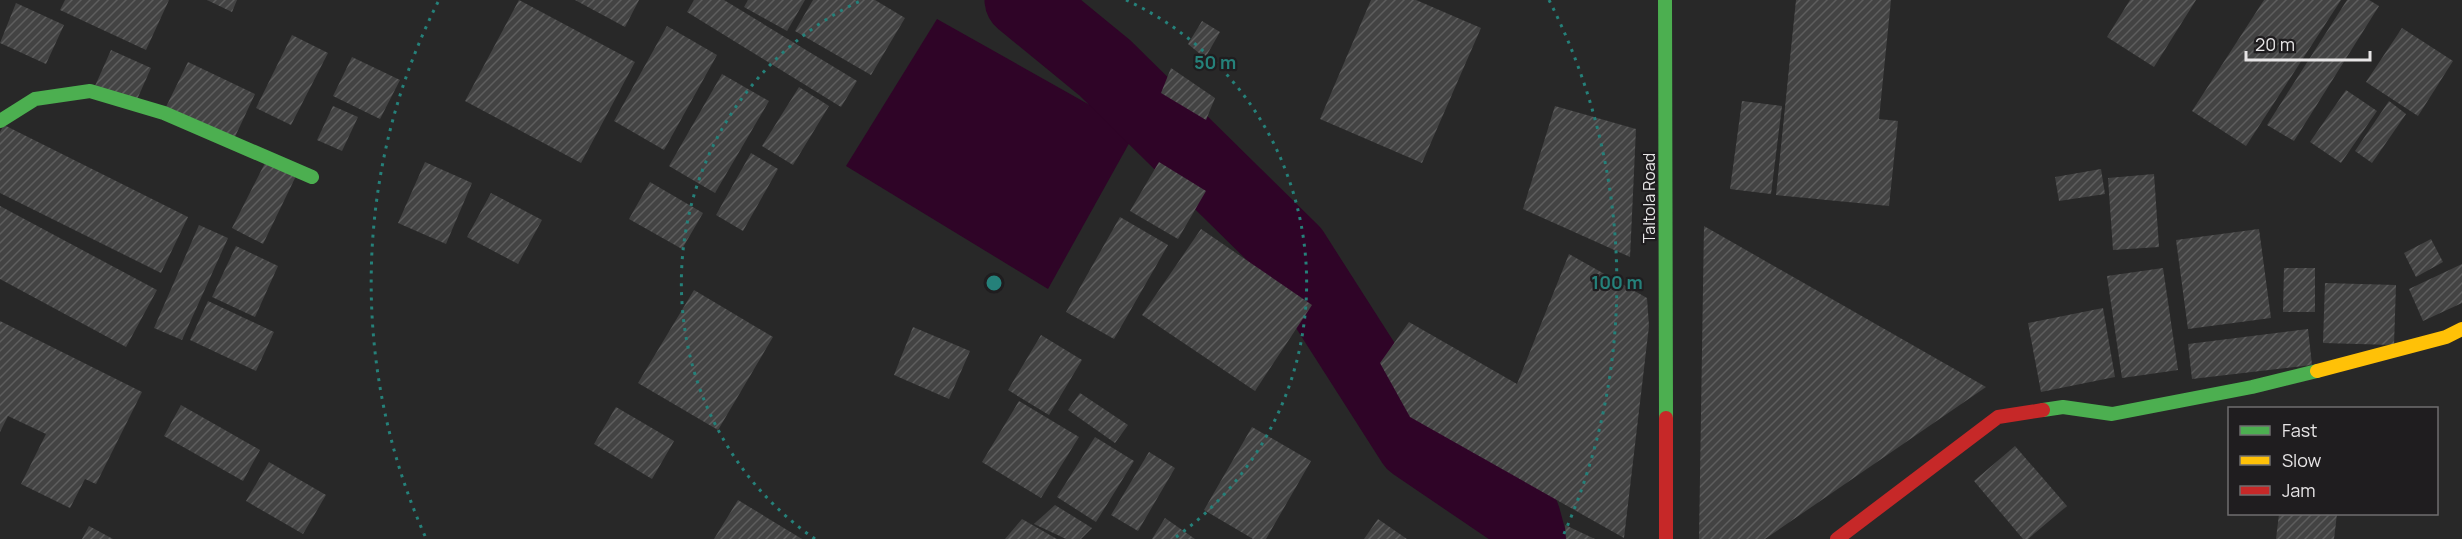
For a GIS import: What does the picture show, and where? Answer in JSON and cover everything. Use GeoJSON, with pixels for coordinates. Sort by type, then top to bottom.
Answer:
{"type":"FeatureCollection","features":[{"type":"Feature","properties":{"kind":"street","name":"Taltola Road"},"geometry":{"type":"LineString","coordinates":[[1665,0],[1666,539]]}},
{"type":"Feature","properties":{"kind":"street"},"geometry":{"type":"LineString","coordinates":[[0,121],[35,99],[90,91],[164,113],[312,177]]}},
{"type":"Feature","properties":{"kind":"street"},"geometry":{"type":"LineString","coordinates":[[1837,539],[1998,417],[2063,407],[2112,414],[2252,387],[2381,356],[2446,337],[2462,329]]}},
{"type":"Feature","properties":{"kind":"shaded area"},"geometry":{"type":"Polygon","coordinates":[[[937,19],[1136,131],[1048,289],[846,166],[937,19]]]}},
{"type":"Feature","properties":{"kind":"building"},"geometry":{"type":"Polygon","coordinates":[[[65,0],[169,0],[146,50],[60,10],[65,0]]]}},
{"type":"Feature","properties":{"kind":"building"},"geometry":{"type":"Polygon","coordinates":[[[207,0],[237,0],[232,12],[207,0]]]}},
{"type":"Feature","properties":{"kind":"building"},"geometry":{"type":"Polygon","coordinates":[[[519,0],[635,62],[581,163],[465,101],[519,0]]]}},
{"type":"Feature","properties":{"kind":"building"},"geometry":{"type":"Polygon","coordinates":[[[575,0],[639,0],[625,27],[575,0]]]}},
{"type":"Feature","properties":{"kind":"building"},"geometry":{"type":"Polygon","coordinates":[[[694,0],[724,0],[857,81],[841,107],[687,12],[694,0]]]}},
{"type":"Feature","properties":{"kind":"building"},"geometry":{"type":"Polygon","coordinates":[[[748,0],[805,0],[787,31],[744,7],[748,0]]]}},
{"type":"Feature","properties":{"kind":"building"},"geometry":{"type":"Polygon","coordinates":[[[813,0],[875,0],[905,18],[871,75],[795,31],[813,0]]]}},
{"type":"Feature","properties":{"kind":"building"},"geometry":{"type":"Polygon","coordinates":[[[1371,0],[1416,0],[1481,28],[1422,163],[1320,119],[1371,0]]]}},
{"type":"Feature","properties":{"kind":"building"},"geometry":{"type":"Polygon","coordinates":[[[1796,0],[1891,0],[1879,119],[1898,121],[1889,206],[1776,195],[1796,0]]]}},
{"type":"Feature","properties":{"kind":"building"},"geometry":{"type":"Polygon","coordinates":[[[2130,0],[2196,0],[2154,67],[2107,37],[2130,0]]]}},
{"type":"Feature","properties":{"kind":"building"},"geometry":{"type":"Polygon","coordinates":[[[2264,0],[2341,0],[2246,146],[2192,111],[2264,0]]]}},
{"type":"Feature","properties":{"kind":"building"},"geometry":{"type":"Polygon","coordinates":[[[2347,0],[2369,0],[2379,6],[2294,141],[2267,125],[2347,0]]]}},
{"type":"Feature","properties":{"kind":"building"},"geometry":{"type":"Polygon","coordinates":[[[16,3],[64,25],[46,64],[0,43],[16,3]]]}},
{"type":"Feature","properties":{"kind":"building"},"geometry":{"type":"Polygon","coordinates":[[[1202,21],[1220,32],[1205,58],[1188,44],[1202,21]]]}},
{"type":"Feature","properties":{"kind":"building"},"geometry":{"type":"Polygon","coordinates":[[[667,26],[717,55],[664,150],[614,121],[667,26]]]}},
{"type":"Feature","properties":{"kind":"building"},"geometry":{"type":"Polygon","coordinates":[[[2402,28],[2453,61],[2418,116],[2366,82],[2402,28]]]}},
{"type":"Feature","properties":{"kind":"building"},"geometry":{"type":"Polygon","coordinates":[[[292,35],[328,53],[291,125],[256,108],[292,35]]]}},
{"type":"Feature","properties":{"kind":"building"},"geometry":{"type":"Polygon","coordinates":[[[111,50],[151,68],[135,104],[95,86],[111,50]]]}},
{"type":"Feature","properties":{"kind":"building"},"geometry":{"type":"Polygon","coordinates":[[[352,57],[400,80],[380,119],[333,96],[352,57]]]}},
{"type":"Feature","properties":{"kind":"building"},"geometry":{"type":"Polygon","coordinates":[[[188,62],[255,94],[233,141],[165,109],[188,62]]]}},
{"type":"Feature","properties":{"kind":"building"},"geometry":{"type":"Polygon","coordinates":[[[1171,68],[1215,98],[1206,120],[1161,93],[1171,68]]]}},
{"type":"Feature","properties":{"kind":"building"},"geometry":{"type":"Polygon","coordinates":[[[722,74],[769,101],[715,193],[669,166],[722,74]]]}},
{"type":"Feature","properties":{"kind":"building"},"geometry":{"type":"Polygon","coordinates":[[[799,87],[829,106],[793,165],[762,146],[799,87]]]}},
{"type":"Feature","properties":{"kind":"building"},"geometry":{"type":"Polygon","coordinates":[[[2346,90],[2377,111],[2341,163],[2310,142],[2346,90]]]}},
{"type":"Feature","properties":{"kind":"building"},"geometry":{"type":"Polygon","coordinates":[[[1742,101],[1782,106],[1771,194],[1730,189],[1742,101]]]}},
{"type":"Feature","properties":{"kind":"building"},"geometry":{"type":"Polygon","coordinates":[[[2389,101],[2406,114],[2372,163],[2355,151],[2389,101]]]}},
{"type":"Feature","properties":{"kind":"building"},"geometry":{"type":"Polygon","coordinates":[[[333,106],[358,117],[342,151],[317,140],[333,106]]]}},
{"type":"Feature","properties":{"kind":"building"},"geometry":{"type":"Polygon","coordinates":[[[1555,106],[1636,129],[1630,257],[1523,209],[1555,106]]]}},
{"type":"Feature","properties":{"kind":"building"},"geometry":{"type":"Polygon","coordinates":[[[4,125],[188,217],[161,273],[0,193],[0,132],[4,125]]]}},
{"type":"Feature","properties":{"kind":"building"},"geometry":{"type":"Polygon","coordinates":[[[751,153],[778,169],[743,231],[716,215],[751,153]]]}},
{"type":"Feature","properties":{"kind":"building"},"geometry":{"type":"Polygon","coordinates":[[[266,161],[296,176],[263,244],[232,228],[266,161]]]}},
{"type":"Feature","properties":{"kind":"building"},"geometry":{"type":"Polygon","coordinates":[[[425,162],[472,183],[446,244],[398,223],[425,162]]]}},
{"type":"Feature","properties":{"kind":"building"},"geometry":{"type":"Polygon","coordinates":[[[1159,162],[1206,191],[1178,239],[1130,211],[1159,162]]]}},
{"type":"Feature","properties":{"kind":"building"},"geometry":{"type":"Polygon","coordinates":[[[2101,169],[2105,194],[2059,201],[2055,177],[2101,169]]]}},
{"type":"Feature","properties":{"kind":"building"},"geometry":{"type":"Polygon","coordinates":[[[2154,174],[2159,247],[2113,250],[2108,178],[2154,174]]]}},
{"type":"Feature","properties":{"kind":"building"},"geometry":{"type":"Polygon","coordinates":[[[650,182],[703,213],[682,249],[629,219],[650,182]]]}},
{"type":"Feature","properties":{"kind":"building"},"geometry":{"type":"Polygon","coordinates":[[[491,193],[542,220],[518,264],[467,237],[491,193]]]}},
{"type":"Feature","properties":{"kind":"building"},"geometry":{"type":"Polygon","coordinates":[[[0,206],[157,290],[126,347],[0,279],[0,206]]]}},
{"type":"Feature","properties":{"kind":"building"},"geometry":{"type":"Polygon","coordinates":[[[1120,217],[1168,245],[1114,339],[1066,312],[1120,217]]]}},
{"type":"Feature","properties":{"kind":"building"},"geometry":{"type":"Polygon","coordinates":[[[199,225],[228,238],[182,340],[154,328],[199,225]]]}},
{"type":"Feature","properties":{"kind":"building"},"geometry":{"type":"Polygon","coordinates":[[[1704,226],[1986,387],[1765,539],[1699,539],[1704,226]]]}},
{"type":"Feature","properties":{"kind":"building"},"geometry":{"type":"Polygon","coordinates":[[[1201,229],[1312,305],[1255,391],[1142,315],[1201,229]]]}},
{"type":"Feature","properties":{"kind":"building"},"geometry":{"type":"Polygon","coordinates":[[[2259,229],[2271,318],[2188,329],[2176,240],[2259,229]]]}},
{"type":"Feature","properties":{"kind":"building"},"geometry":{"type":"Polygon","coordinates":[[[2431,239],[2443,262],[2416,277],[2404,253],[2431,239]]]}},
{"type":"Feature","properties":{"kind":"building"},"geometry":{"type":"Polygon","coordinates":[[[236,246],[278,266],[255,317],[212,297],[236,246]]]}},
{"type":"Feature","properties":{"kind":"building"},"geometry":{"type":"Polygon","coordinates":[[[1569,254],[1647,298],[1649,326],[1624,538],[1410,417],[1380,363],[1409,322],[1517,384],[1569,254]]]}},
{"type":"Feature","properties":{"kind":"building"},"geometry":{"type":"Polygon","coordinates":[[[2462,264],[2462,303],[2423,321],[2409,289],[2462,264]]]}},
{"type":"Feature","properties":{"kind":"building"},"geometry":{"type":"Polygon","coordinates":[[[2163,268],[2178,370],[2122,378],[2107,276],[2163,268]]]}},
{"type":"Feature","properties":{"kind":"building"},"geometry":{"type":"Polygon","coordinates":[[[2284,268],[2315,268],[2315,312],[2283,312],[2284,268]]]}},
{"type":"Feature","properties":{"kind":"building"},"geometry":{"type":"Polygon","coordinates":[[[2325,283],[2396,285],[2394,345],[2323,343],[2325,283]]]}},
{"type":"Feature","properties":{"kind":"building"},"geometry":{"type":"Polygon","coordinates":[[[694,290],[773,337],[718,430],[638,383],[694,290]]]}},
{"type":"Feature","properties":{"kind":"building"},"geometry":{"type":"Polygon","coordinates":[[[208,301],[274,332],[256,371],[190,340],[208,301]]]}},
{"type":"Feature","properties":{"kind":"building"},"geometry":{"type":"Polygon","coordinates":[[[2103,308],[2115,377],[2041,392],[2028,323],[2103,308]]]}},
{"type":"Feature","properties":{"kind":"building"},"geometry":{"type":"Polygon","coordinates":[[[0,321],[142,392],[96,484],[85,479],[70,508],[21,484],[46,434],[8,416],[0,432],[0,321]]]}},
{"type":"Feature","properties":{"kind":"building"},"geometry":{"type":"Polygon","coordinates":[[[913,327],[970,351],[949,399],[894,375],[913,327]]]}},
{"type":"Feature","properties":{"kind":"building"},"geometry":{"type":"Polygon","coordinates":[[[2308,329],[2312,365],[2192,379],[2188,344],[2308,329]]]}},
{"type":"Feature","properties":{"kind":"building"},"geometry":{"type":"Polygon","coordinates":[[[1041,335],[1082,360],[1049,415],[1008,390],[1041,335]]]}},
{"type":"Feature","properties":{"kind":"building"},"geometry":{"type":"Polygon","coordinates":[[[1080,393],[1128,425],[1115,443],[1068,410],[1080,393]]]}},
{"type":"Feature","properties":{"kind":"building"},"geometry":{"type":"Polygon","coordinates":[[[1019,401],[1079,437],[1041,498],[982,462],[1019,401]]]}},
{"type":"Feature","properties":{"kind":"building"},"geometry":{"type":"Polygon","coordinates":[[[181,405],[260,450],[243,481],[164,436],[181,405]]]}},
{"type":"Feature","properties":{"kind":"building"},"geometry":{"type":"Polygon","coordinates":[[[616,407],[674,441],[652,479],[594,444],[616,407]]]}},
{"type":"Feature","properties":{"kind":"building"},"geometry":{"type":"Polygon","coordinates":[[[1252,427],[1311,461],[1266,539],[1253,539],[1204,510],[1252,427]]]}},
{"type":"Feature","properties":{"kind":"building"},"geometry":{"type":"Polygon","coordinates":[[[1095,437],[1134,461],[1096,522],[1057,497],[1095,437]]]}},
{"type":"Feature","properties":{"kind":"building"},"geometry":{"type":"Polygon","coordinates":[[[2015,446],[2067,506],[2028,539],[2023,539],[1974,481],[2015,446]]]}},
{"type":"Feature","properties":{"kind":"building"},"geometry":{"type":"Polygon","coordinates":[[[1149,452],[1175,468],[1138,531],[1111,515],[1149,452]]]}},
{"type":"Feature","properties":{"kind":"building"},"geometry":{"type":"Polygon","coordinates":[[[269,462],[326,495],[303,534],[246,501],[269,462]]]}},
{"type":"Feature","properties":{"kind":"building"},"geometry":{"type":"Polygon","coordinates":[[[738,500],[802,539],[714,539],[738,500]]]}},
{"type":"Feature","properties":{"kind":"building"},"geometry":{"type":"Polygon","coordinates":[[[1055,505],[1092,528],[1081,539],[1066,539],[1034,524],[1055,505]]]}},
{"type":"Feature","properties":{"kind":"building"},"geometry":{"type":"Polygon","coordinates":[[[2279,515],[2337,515],[2334,539],[2276,539],[2279,515]]]}},
{"type":"Feature","properties":{"kind":"building"},"geometry":{"type":"Polygon","coordinates":[[[1165,518],[1195,539],[1152,539],[1165,518]]]}},
{"type":"Feature","properties":{"kind":"building"},"geometry":{"type":"Polygon","coordinates":[[[1022,519],[1057,539],[1005,539],[1022,519]]]}},
{"type":"Feature","properties":{"kind":"building"},"geometry":{"type":"Polygon","coordinates":[[[1378,519],[1407,539],[1364,539],[1378,519]]]}},
{"type":"Feature","properties":{"kind":"building"},"geometry":{"type":"Polygon","coordinates":[[[1565,525],[1595,539],[1566,539],[1565,525]]]}},
{"type":"Feature","properties":{"kind":"building"},"geometry":{"type":"Polygon","coordinates":[[[89,526],[113,539],[82,539],[89,526]]]}},
{"type":"Feature","properties":{"kind":"waterway"},"geometry":{"type":"LineString","coordinates":[[1022,0],[1105,68],[1292,252],[1414,443],[1523,517],[1529,539]]}},
{"type":"Feature","properties":{"kind":"traffic: fast"},"geometry":{"type":"LineString","coordinates":[[1665,0],[1666,418]]}},
{"type":"Feature","properties":{"kind":"traffic: fast"},"geometry":{"type":"LineString","coordinates":[[0,121],[35,99],[90,91],[164,113],[312,177]]}},
{"type":"Feature","properties":{"kind":"traffic: fast"},"geometry":{"type":"LineString","coordinates":[[2043,410],[2063,407],[2112,414],[2252,387],[2317,371]]}},
{"type":"Feature","properties":{"kind":"traffic: slow"},"geometry":{"type":"LineString","coordinates":[[2317,371],[2446,337],[2462,329]]}},
{"type":"Feature","properties":{"kind":"traffic: jam"},"geometry":{"type":"LineString","coordinates":[[1837,539],[1998,417],[2043,410]]}},
{"type":"Feature","properties":{"kind":"traffic: jam"},"geometry":{"type":"LineString","coordinates":[[1666,418],[1666,539]]}}]}
